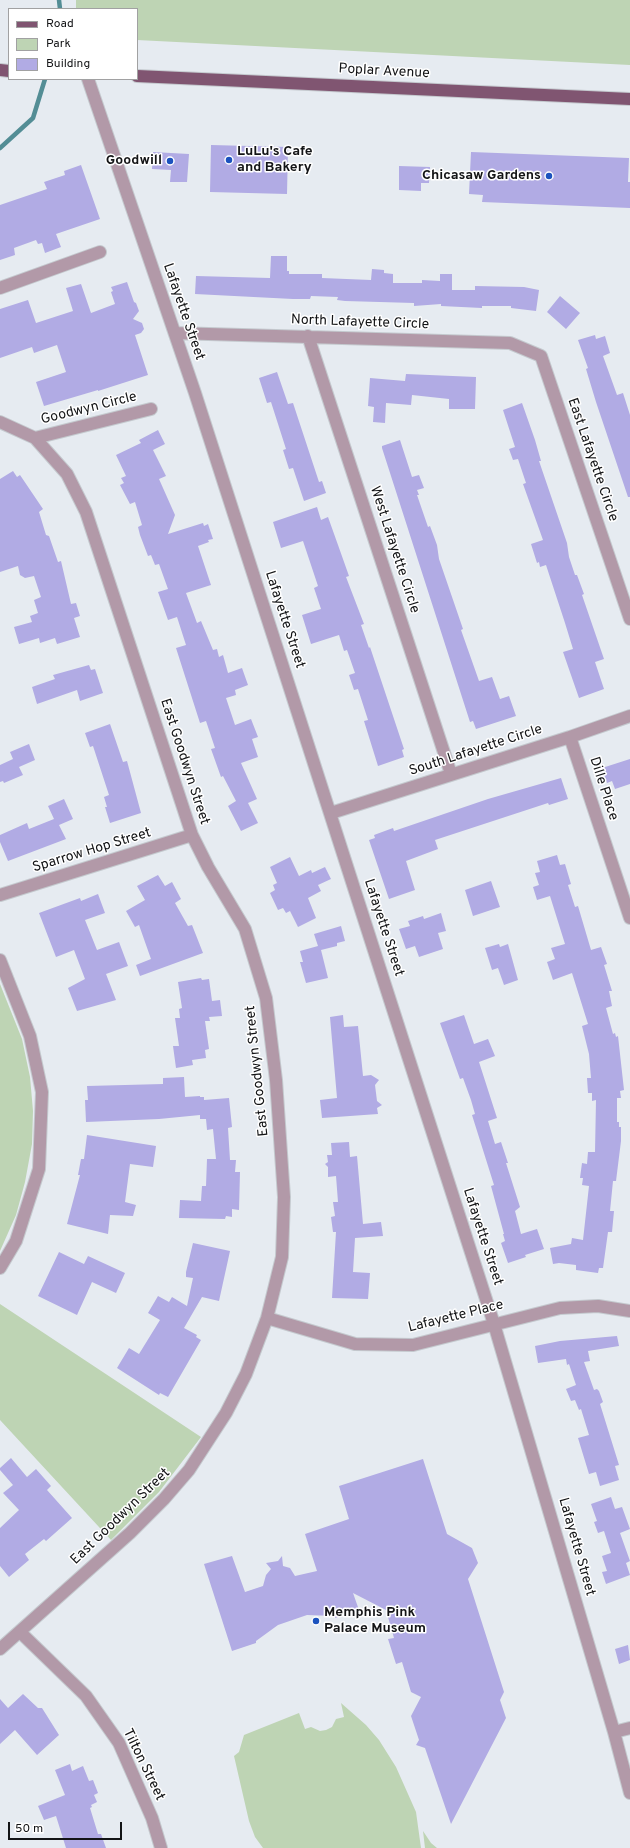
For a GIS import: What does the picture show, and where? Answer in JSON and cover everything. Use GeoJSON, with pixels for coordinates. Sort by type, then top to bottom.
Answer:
{"type":"FeatureCollection","features":[{"type":"Feature","properties":{"kind":"main road","name":"Poplar Avenue"},"geometry":{"type":"LineString","coordinates":[[138,76],[630,99]]}},
{"type":"Feature","properties":{"kind":"street","name":"Lafayette Street"},"geometry":{"type":"LineString","coordinates":[[88,80],[174,333],[331,813],[494,1324],[614,1732],[630,1793]]}},
{"type":"Feature","properties":{"kind":"street"},"geometry":{"type":"LineString","coordinates":[[0,288],[100,252]]}},
{"type":"Feature","properties":{"kind":"street","name":"North Lafayette Circle"},"geometry":{"type":"LineString","coordinates":[[174,333],[510,343],[541,356]]}},
{"type":"Feature","properties":{"kind":"street","name":"West Lafayette Circle"},"geometry":{"type":"LineString","coordinates":[[308,336],[451,774]]}},
{"type":"Feature","properties":{"kind":"street","name":"East Lafayette Circle"},"geometry":{"type":"LineString","coordinates":[[541,356],[630,619]]}},
{"type":"Feature","properties":{"kind":"street","name":"Goodwyn Circle"},"geometry":{"type":"LineString","coordinates":[[35,438],[151,409]]}},
{"type":"Feature","properties":{"kind":"street"},"geometry":{"type":"LineString","coordinates":[[0,422],[35,438]]}},
{"type":"Feature","properties":{"kind":"street","name":"East Goodwyn Street"},"geometry":{"type":"LineString","coordinates":[[0,1649],[130,1533],[164,1499],[189,1470],[226,1413],[246,1374],[268,1318],[282,1257],[284,1197],[276,1080],[266,998],[245,929],[208,867],[192,835],[86,512],[67,474],[35,438]]}},
{"type":"Feature","properties":{"kind":"street","name":"South Lafayette Circle"},"geometry":{"type":"LineString","coordinates":[[331,813],[570,737],[630,716]]}},
{"type":"Feature","properties":{"kind":"street","name":"Dille Place"},"geometry":{"type":"LineString","coordinates":[[570,737],[630,918]]}},
{"type":"Feature","properties":{"kind":"street","name":"Sparrow Hop Street"},"geometry":{"type":"LineString","coordinates":[[0,895],[192,835]]}},
{"type":"Feature","properties":{"kind":"street"},"geometry":{"type":"LineString","coordinates":[[0,960],[30,1036],[42,1092],[39,1169],[16,1241],[0,1268]]}},
{"type":"Feature","properties":{"kind":"street","name":"Lafayette Place"},"geometry":{"type":"LineString","coordinates":[[268,1318],[355,1344],[413,1345],[560,1308],[598,1306],[630,1311]]}},
{"type":"Feature","properties":{"kind":"street","name":"Tilton Street"},"geometry":{"type":"LineString","coordinates":[[20,1632],[86,1696],[119,1743],[152,1818],[161,1848]]}},
{"type":"Feature","properties":{"kind":"street"},"geometry":{"type":"LineString","coordinates":[[614,1732],[630,1728]]}},
{"type":"Feature","properties":{"kind":"green space"},"geometry":{"type":"Polygon","coordinates":[[[76,0],[630,0],[630,65],[138,40],[138,8],[76,8],[76,0]]]}},
{"type":"Feature","properties":{"kind":"green space"},"geometry":{"type":"Polygon","coordinates":[[[0,984],[22,1039],[30,1077],[33,1111],[32,1144],[25,1182],[16,1215],[0,1251],[0,984]]]}},
{"type":"Feature","properties":{"kind":"green space"},"geometry":{"type":"Polygon","coordinates":[[[0,1304],[201,1437],[159,1492],[111,1540],[0,1420],[0,1304]]]}},
{"type":"Feature","properties":{"kind":"green space"},"geometry":{"type":"Polygon","coordinates":[[[341,1703],[366,1725],[379,1740],[396,1767],[416,1812],[421,1848],[263,1848],[255,1837],[249,1821],[234,1756],[239,1752],[244,1735],[299,1713],[305,1729],[311,1727],[320,1731],[326,1730],[332,1727],[336,1719],[344,1717],[341,1703]]]}},
{"type":"Feature","properties":{"kind":"green space"},"geometry":{"type":"Polygon","coordinates":[[[423,1831],[431,1843],[437,1848],[425,1848],[423,1831]]]}},
{"type":"Feature","properties":{"kind":"building"},"geometry":{"type":"Polygon","coordinates":[[[211,145],[288,147],[287,194],[210,192],[211,145]]]}},
{"type":"Feature","properties":{"kind":"building","name":"Goodwill"},"geometry":{"type":"Polygon","coordinates":[[[153,152],[189,154],[187,182],[170,182],[171,170],[152,169],[153,152]]]}},
{"type":"Feature","properties":{"kind":"building","name":"Chicasaw Gardens"},"geometry":{"type":"Polygon","coordinates":[[[471,152],[629,158],[628,182],[630,182],[630,208],[482,202],[483,195],[469,194],[471,152]]]}},
{"type":"Feature","properties":{"kind":"building"},"geometry":{"type":"Polygon","coordinates":[[[81,165],[100,219],[56,234],[61,247],[45,253],[42,243],[38,244],[36,240],[14,248],[15,255],[0,260],[0,205],[47,189],[44,182],[65,175],[64,171],[81,165]]]}},
{"type":"Feature","properties":{"kind":"building"},"geometry":{"type":"Polygon","coordinates":[[[399,166],[430,167],[429,183],[421,183],[421,191],[399,190],[399,166]]]}},
{"type":"Feature","properties":{"kind":"building"},"geometry":{"type":"Polygon","coordinates":[[[271,256],[287,256],[287,271],[289,271],[289,274],[322,274],[322,278],[371,280],[372,269],[384,270],[384,273],[393,274],[393,283],[422,283],[422,280],[440,281],[440,274],[452,274],[452,290],[475,290],[475,286],[524,287],[539,290],[536,311],[511,308],[511,306],[482,306],[482,308],[441,306],[441,304],[414,306],[414,303],[337,300],[338,297],[311,296],[310,299],[293,299],[195,294],[196,276],[270,278],[271,256]]]}},
{"type":"Feature","properties":{"kind":"building"},"geometry":{"type":"Polygon","coordinates":[[[127,282],[139,311],[133,319],[142,323],[144,329],[141,333],[135,335],[148,375],[44,406],[36,382],[66,372],[57,345],[34,353],[32,347],[0,358],[0,309],[28,300],[36,323],[73,311],[66,288],[81,284],[91,313],[115,304],[111,287],[127,282]]]}},
{"type":"Feature","properties":{"kind":"building"},"geometry":{"type":"Polygon","coordinates":[[[560,296],[580,313],[566,329],[547,312],[560,296]]]}},
{"type":"Feature","properties":{"kind":"building"},"geometry":{"type":"Polygon","coordinates":[[[595,335],[596,339],[605,336],[610,353],[603,356],[617,395],[623,393],[630,415],[630,497],[628,497],[596,402],[586,369],[588,368],[578,340],[595,335]]]}},
{"type":"Feature","properties":{"kind":"building"},"geometry":{"type":"Polygon","coordinates":[[[277,372],[288,404],[293,403],[319,482],[322,481],[326,493],[304,501],[293,468],[289,469],[283,450],[286,449],[271,402],[267,403],[259,378],[277,372]]]}},
{"type":"Feature","properties":{"kind":"building"},"geometry":{"type":"Polygon","coordinates":[[[406,374],[476,377],[475,409],[449,409],[449,399],[412,395],[411,405],[386,403],[385,423],[373,422],[374,407],[368,406],[370,378],[405,381],[406,374]]]}},
{"type":"Feature","properties":{"kind":"building"},"geometry":{"type":"Polygon","coordinates":[[[522,403],[535,440],[541,461],[539,461],[567,543],[569,557],[575,575],[577,575],[584,594],[582,595],[604,659],[595,662],[604,689],[579,698],[563,652],[573,649],[565,623],[546,565],[540,567],[539,562],[537,563],[531,544],[543,540],[523,484],[526,483],[518,459],[513,460],[509,449],[515,447],[503,410],[522,403]]]}},
{"type":"Feature","properties":{"kind":"building"},"geometry":{"type":"Polygon","coordinates":[[[158,430],[165,444],[153,450],[166,476],[159,479],[175,515],[168,534],[203,523],[204,526],[208,524],[213,539],[208,540],[209,542],[198,546],[211,585],[186,593],[197,623],[201,621],[213,650],[217,649],[219,657],[223,655],[228,673],[242,668],[248,685],[235,690],[236,695],[226,698],[235,725],[251,719],[258,737],[252,739],[258,757],[241,763],[257,799],[248,803],[258,823],[241,831],[228,806],[236,801],[223,776],[221,777],[211,749],[215,748],[206,721],[200,723],[176,648],[186,645],[177,617],[168,620],[158,592],[168,589],[159,564],[155,565],[151,555],[148,556],[140,535],[138,527],[142,525],[135,502],[130,504],[120,485],[124,483],[121,478],[126,476],[116,455],[141,443],[139,440],[158,430]]]}},
{"type":"Feature","properties":{"kind":"building"},"geometry":{"type":"Polygon","coordinates":[[[400,440],[412,477],[419,475],[424,488],[417,490],[419,495],[417,495],[428,527],[430,526],[437,545],[439,559],[463,629],[461,630],[479,681],[492,677],[500,699],[509,696],[516,716],[476,729],[473,721],[470,722],[382,448],[382,446],[400,440]]]}},
{"type":"Feature","properties":{"kind":"building"},"geometry":{"type":"Polygon","coordinates":[[[13,471],[17,477],[20,475],[43,509],[39,512],[46,535],[49,536],[58,562],[61,561],[71,604],[76,603],[80,616],[74,618],[80,637],[57,644],[55,638],[40,643],[39,638],[19,644],[14,627],[32,622],[30,616],[38,613],[34,600],[41,597],[34,576],[25,578],[20,575],[18,566],[0,572],[0,479],[13,471]]]}},
{"type":"Feature","properties":{"kind":"building"},"geometry":{"type":"Polygon","coordinates":[[[317,507],[321,520],[328,517],[349,576],[346,577],[364,624],[361,625],[369,648],[370,647],[404,749],[402,750],[404,757],[378,766],[364,721],[368,720],[358,689],[354,690],[349,675],[355,673],[347,650],[344,651],[339,635],[311,644],[302,615],[321,609],[314,588],[318,586],[303,541],[281,548],[273,522],[317,507]]]}},
{"type":"Feature","properties":{"kind":"building"},"geometry":{"type":"Polygon","coordinates":[[[89,665],[91,670],[95,669],[103,693],[80,701],[77,690],[37,704],[32,687],[55,679],[53,675],[89,665]]]}},
{"type":"Feature","properties":{"kind":"building"},"geometry":{"type":"Polygon","coordinates":[[[110,724],[123,762],[127,761],[141,813],[110,823],[105,807],[107,807],[104,797],[109,795],[93,746],[90,747],[85,733],[110,724]]]}},
{"type":"Feature","properties":{"kind":"building"},"geometry":{"type":"Polygon","coordinates":[[[29,744],[35,760],[19,767],[23,775],[4,783],[3,781],[0,782],[0,765],[13,759],[10,752],[29,744]]]}},
{"type":"Feature","properties":{"kind":"building"},"geometry":{"type":"Polygon","coordinates":[[[630,759],[630,784],[615,789],[612,781],[607,783],[602,768],[630,759]]]}},
{"type":"Feature","properties":{"kind":"building"},"geometry":{"type":"Polygon","coordinates":[[[561,778],[568,799],[549,805],[548,803],[435,840],[438,849],[406,861],[415,890],[389,899],[369,840],[375,838],[374,835],[393,828],[394,831],[488,799],[561,778]]]}},
{"type":"Feature","properties":{"kind":"building"},"geometry":{"type":"Polygon","coordinates":[[[64,799],[73,819],[59,825],[66,839],[8,861],[0,842],[0,835],[27,823],[29,829],[54,819],[48,806],[64,799]]]}},
{"type":"Feature","properties":{"kind":"building"},"geometry":{"type":"Polygon","coordinates":[[[557,855],[560,865],[565,864],[571,884],[568,885],[575,907],[578,906],[591,950],[601,947],[607,964],[604,965],[612,991],[609,991],[612,1006],[606,1008],[613,1034],[615,1033],[616,1037],[618,1036],[624,1090],[620,1091],[621,1098],[617,1098],[617,1122],[619,1122],[619,1127],[621,1127],[621,1141],[616,1181],[613,1181],[610,1211],[614,1211],[612,1232],[608,1232],[603,1268],[599,1268],[598,1273],[576,1270],[576,1265],[559,1263],[553,1264],[550,1248],[571,1244],[572,1238],[583,1240],[589,1186],[582,1185],[583,1178],[580,1178],[582,1163],[587,1164],[588,1152],[595,1152],[596,1100],[592,1101],[592,1093],[588,1093],[587,1078],[591,1078],[589,1054],[582,1026],[588,1024],[572,973],[553,980],[547,962],[555,959],[551,948],[565,944],[550,896],[537,900],[533,887],[539,885],[535,873],[540,872],[537,861],[557,855]]]}},
{"type":"Feature","properties":{"kind":"building"},"geometry":{"type":"Polygon","coordinates":[[[290,857],[299,876],[311,870],[312,873],[325,867],[331,879],[318,885],[321,891],[308,898],[316,918],[298,927],[290,911],[286,913],[283,908],[278,910],[270,893],[275,890],[273,885],[277,883],[270,867],[290,857]]]}},
{"type":"Feature","properties":{"kind":"building"},"geometry":{"type":"Polygon","coordinates":[[[158,875],[165,886],[172,882],[181,899],[175,903],[188,926],[192,925],[203,953],[140,976],[136,965],[151,959],[139,925],[135,927],[126,911],[145,900],[137,886],[158,875]]]}},
{"type":"Feature","properties":{"kind":"building"},"geometry":{"type":"Polygon","coordinates":[[[491,881],[500,907],[473,916],[465,890],[491,881]]]}},
{"type":"Feature","properties":{"kind":"building"},"geometry":{"type":"Polygon","coordinates":[[[98,894],[105,913],[85,920],[97,950],[119,942],[128,966],[106,974],[116,1000],[77,1011],[68,988],[85,979],[74,950],[56,957],[39,913],[80,898],[81,901],[98,894]]]}},
{"type":"Feature","properties":{"kind":"building"},"geometry":{"type":"Polygon","coordinates":[[[441,913],[446,931],[438,933],[443,949],[419,957],[415,946],[406,949],[399,929],[410,926],[408,921],[423,916],[424,919],[441,913]]]}},
{"type":"Feature","properties":{"kind":"building"},"geometry":{"type":"Polygon","coordinates":[[[341,926],[345,941],[337,943],[337,946],[321,950],[328,978],[306,983],[300,962],[303,962],[300,951],[318,946],[314,934],[341,926]]]}},
{"type":"Feature","properties":{"kind":"building"},"geometry":{"type":"Polygon","coordinates":[[[499,944],[500,947],[508,944],[518,980],[504,985],[498,968],[492,970],[485,948],[499,944]]]}},
{"type":"Feature","properties":{"kind":"building"},"geometry":{"type":"Polygon","coordinates":[[[201,978],[202,980],[209,979],[212,1001],[220,1000],[222,1016],[209,1017],[210,1021],[205,1021],[209,1049],[205,1050],[206,1058],[192,1060],[193,1065],[176,1068],[173,1046],[179,1046],[175,1018],[180,1018],[179,1009],[182,1008],[178,982],[201,978]]]}},
{"type":"Feature","properties":{"kind":"building"},"geometry":{"type":"Polygon","coordinates":[[[343,1015],[344,1027],[358,1026],[363,1076],[371,1075],[379,1080],[375,1085],[377,1101],[382,1105],[377,1108],[378,1114],[322,1118],[320,1100],[337,1098],[330,1017],[343,1015]]]}},
{"type":"Feature","properties":{"kind":"building"},"geometry":{"type":"Polygon","coordinates":[[[464,1015],[474,1044],[488,1039],[495,1056],[479,1062],[497,1118],[488,1121],[495,1144],[501,1142],[520,1207],[515,1211],[521,1234],[537,1229],[544,1249],[525,1255],[526,1257],[508,1263],[501,1243],[505,1241],[491,1186],[494,1185],[472,1115],[475,1114],[463,1078],[460,1079],[440,1023],[464,1015]]]}},
{"type":"Feature","properties":{"kind":"building"},"geometry":{"type":"Polygon","coordinates":[[[184,1077],[185,1097],[200,1096],[204,1097],[204,1100],[229,1098],[232,1127],[228,1128],[230,1160],[236,1160],[235,1172],[240,1172],[239,1210],[232,1209],[232,1217],[226,1216],[225,1219],[179,1218],[180,1200],[201,1201],[202,1186],[206,1186],[207,1159],[216,1159],[213,1129],[207,1130],[206,1119],[200,1119],[200,1115],[159,1119],[86,1122],[85,1100],[88,1100],[87,1086],[163,1084],[163,1078],[184,1077]]]}},
{"type":"Feature","properties":{"kind":"building"},"geometry":{"type":"Polygon","coordinates":[[[87,1135],[156,1146],[153,1167],[130,1164],[125,1202],[136,1205],[133,1216],[110,1215],[108,1234],[67,1224],[80,1175],[78,1175],[81,1159],[84,1159],[87,1135]]]}},
{"type":"Feature","properties":{"kind":"building"},"geometry":{"type":"Polygon","coordinates":[[[349,1142],[350,1157],[357,1156],[363,1224],[381,1222],[383,1236],[355,1238],[353,1272],[370,1273],[368,1299],[332,1298],[336,1232],[333,1232],[331,1217],[335,1216],[333,1202],[338,1202],[336,1176],[328,1177],[328,1167],[325,1164],[328,1162],[327,1155],[332,1155],[331,1143],[349,1142]]]}},
{"type":"Feature","properties":{"kind":"building"},"geometry":{"type":"Polygon","coordinates":[[[193,1243],[230,1251],[219,1301],[202,1297],[184,1328],[197,1335],[196,1337],[201,1340],[168,1397],[160,1393],[159,1395],[117,1368],[129,1348],[139,1354],[160,1320],[148,1313],[158,1296],[169,1302],[172,1297],[187,1306],[193,1278],[186,1277],[186,1272],[193,1243]]]}},
{"type":"Feature","properties":{"kind":"building"},"geometry":{"type":"Polygon","coordinates":[[[59,1252],[84,1264],[88,1256],[125,1273],[116,1293],[92,1282],[77,1315],[38,1296],[59,1252]]]}},
{"type":"Feature","properties":{"kind":"building"},"geometry":{"type":"Polygon","coordinates":[[[617,1336],[619,1346],[588,1351],[590,1361],[584,1362],[594,1390],[597,1389],[599,1391],[603,1402],[600,1404],[619,1465],[615,1466],[619,1480],[600,1486],[596,1472],[589,1474],[578,1438],[589,1435],[581,1409],[579,1410],[575,1400],[571,1401],[566,1389],[576,1385],[569,1364],[567,1365],[566,1359],[538,1363],[535,1346],[560,1341],[617,1336]]]}},
{"type":"Feature","properties":{"kind":"building"},"geometry":{"type":"Polygon","coordinates":[[[11,1458],[27,1477],[36,1469],[51,1486],[47,1490],[72,1518],[46,1541],[44,1539],[25,1554],[29,1560],[9,1577],[0,1566],[0,1528],[19,1510],[3,1493],[13,1485],[0,1470],[0,1468],[11,1458]]]}},
{"type":"Feature","properties":{"kind":"building"},"geometry":{"type":"Polygon","coordinates":[[[423,1459],[447,1534],[472,1548],[478,1563],[468,1579],[504,1692],[500,1700],[506,1718],[451,1824],[425,1748],[416,1745],[419,1740],[411,1716],[421,1697],[411,1692],[402,1662],[396,1664],[388,1639],[394,1638],[386,1610],[353,1593],[359,1610],[335,1618],[335,1616],[307,1615],[278,1625],[256,1641],[256,1643],[232,1651],[204,1564],[232,1556],[245,1592],[263,1586],[266,1575],[271,1569],[266,1563],[278,1561],[282,1556],[283,1566],[290,1568],[295,1576],[317,1571],[305,1534],[349,1519],[339,1486],[423,1459]]]}},
{"type":"Feature","properties":{"kind":"building"},"geometry":{"type":"Polygon","coordinates":[[[611,1497],[615,1509],[622,1507],[630,1529],[620,1533],[630,1561],[626,1563],[630,1575],[606,1584],[602,1572],[607,1571],[602,1556],[611,1553],[604,1531],[598,1533],[594,1522],[597,1521],[591,1504],[611,1497]]]}},
{"type":"Feature","properties":{"kind":"building"},"geometry":{"type":"Polygon","coordinates":[[[628,1645],[630,1660],[619,1664],[615,1649],[628,1645]]]}},
{"type":"Feature","properties":{"kind":"building"},"geometry":{"type":"Polygon","coordinates":[[[23,1694],[38,1708],[42,1708],[59,1735],[37,1755],[15,1730],[0,1744],[0,1699],[8,1708],[23,1694]]]}},
{"type":"Feature","properties":{"kind":"building"},"geometry":{"type":"Polygon","coordinates":[[[70,1764],[72,1771],[83,1766],[89,1781],[93,1780],[98,1793],[94,1795],[97,1802],[91,1805],[92,1807],[90,1808],[98,1834],[101,1834],[106,1848],[66,1848],[56,1816],[44,1820],[38,1806],[65,1795],[55,1770],[70,1764]]]}},
{"type":"Feature","properties":{"kind":"waterway"},"geometry":{"type":"LineString","coordinates":[[59,0],[60,8]]}},
{"type":"Feature","properties":{"kind":"waterway"},"geometry":{"type":"LineString","coordinates":[[0,148],[33,118],[45,80]]}},
{"type":"Feature","properties":{"kind":"place","name":"LuLu's Cafe and Bakery"},"geometry":{"type":"Point","coordinates":[229,160]}},
{"type":"Feature","properties":{"kind":"place","name":"Goodwill"},"geometry":{"type":"Point","coordinates":[170,161]}},
{"type":"Feature","properties":{"kind":"place","name":"Chicasaw Gardens"},"geometry":{"type":"Point","coordinates":[549,176]}},
{"type":"Feature","properties":{"kind":"place","name":"Memphis Pink Palace Museum"},"geometry":{"type":"Point","coordinates":[316,1621]}}]}
